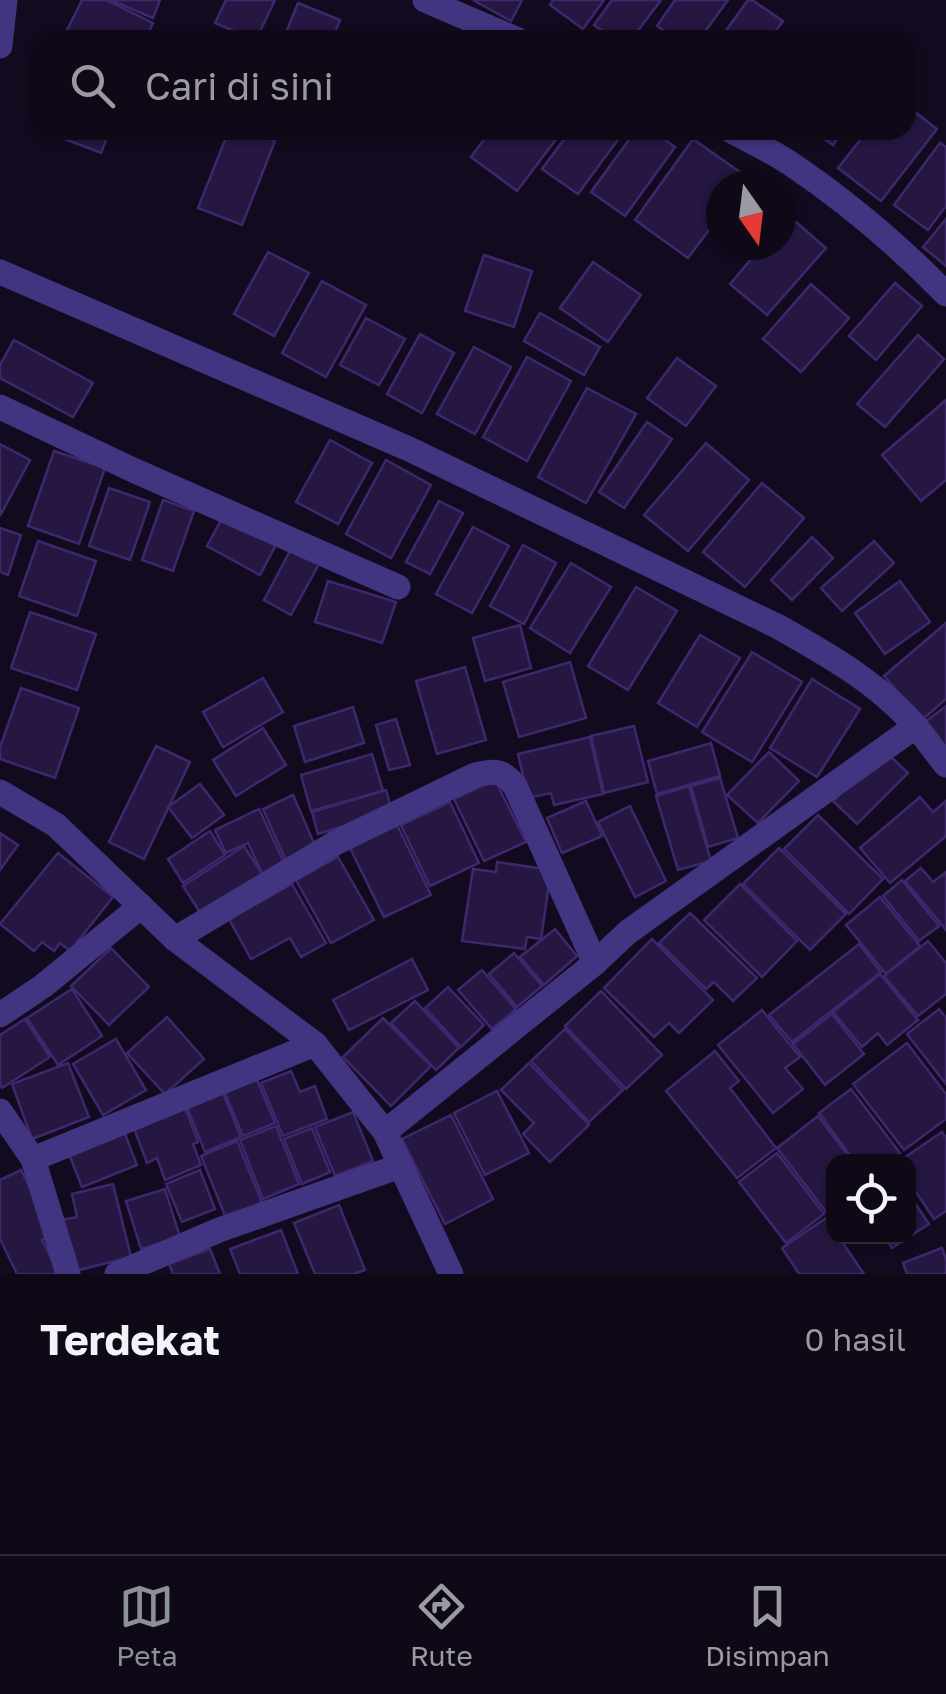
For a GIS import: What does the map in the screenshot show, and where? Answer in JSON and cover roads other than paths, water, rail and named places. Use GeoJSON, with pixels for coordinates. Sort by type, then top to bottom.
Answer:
{"type":"FeatureCollection","features":[{"type":"Feature","properties":{"kind":"street"},"geometry":{"type":"LineString","coordinates":[[0,46],[5,0]]}},
{"type":"Feature","properties":{"kind":"street"},"geometry":{"type":"LineString","coordinates":[[425,0],[495,30]]}},
{"type":"Feature","properties":{"kind":"street"},"geometry":{"type":"LineString","coordinates":[[748,140],[819,185],[914,262],[946,294]]}},
{"type":"Feature","properties":{"kind":"street"},"geometry":{"type":"LineString","coordinates":[[0,272],[409,449],[777,626],[829,656],[879,692],[916,726],[946,766]]}},
{"type":"Feature","properties":{"kind":"street"},"geometry":{"type":"LineString","coordinates":[[0,407],[398,586]]}},
{"type":"Feature","properties":{"kind":"street"},"geometry":{"type":"LineString","coordinates":[[385,1132],[628,932],[916,726]]}},
{"type":"Feature","properties":{"kind":"street"},"geometry":{"type":"LineString","coordinates":[[175,939],[337,842],[475,774],[494,771],[506,774],[515,786],[595,962]]}},
{"type":"Feature","properties":{"kind":"street"},"geometry":{"type":"LineString","coordinates":[[1,793],[56,825],[175,939],[316,1044],[385,1132],[451,1274]]}},
{"type":"Feature","properties":{"kind":"street"},"geometry":{"type":"LineString","coordinates":[[0,1015],[43,986],[141,906]]}},
{"type":"Feature","properties":{"kind":"street"},"geometry":{"type":"LineString","coordinates":[[33,1159],[316,1044]]}},
{"type":"Feature","properties":{"kind":"street"},"geometry":{"type":"LineString","coordinates":[[0,1111],[33,1159],[68,1274]]}},
{"type":"Feature","properties":{"kind":"street"},"geometry":{"type":"LineString","coordinates":[[117,1274],[218,1230],[400,1166]]}}]}
